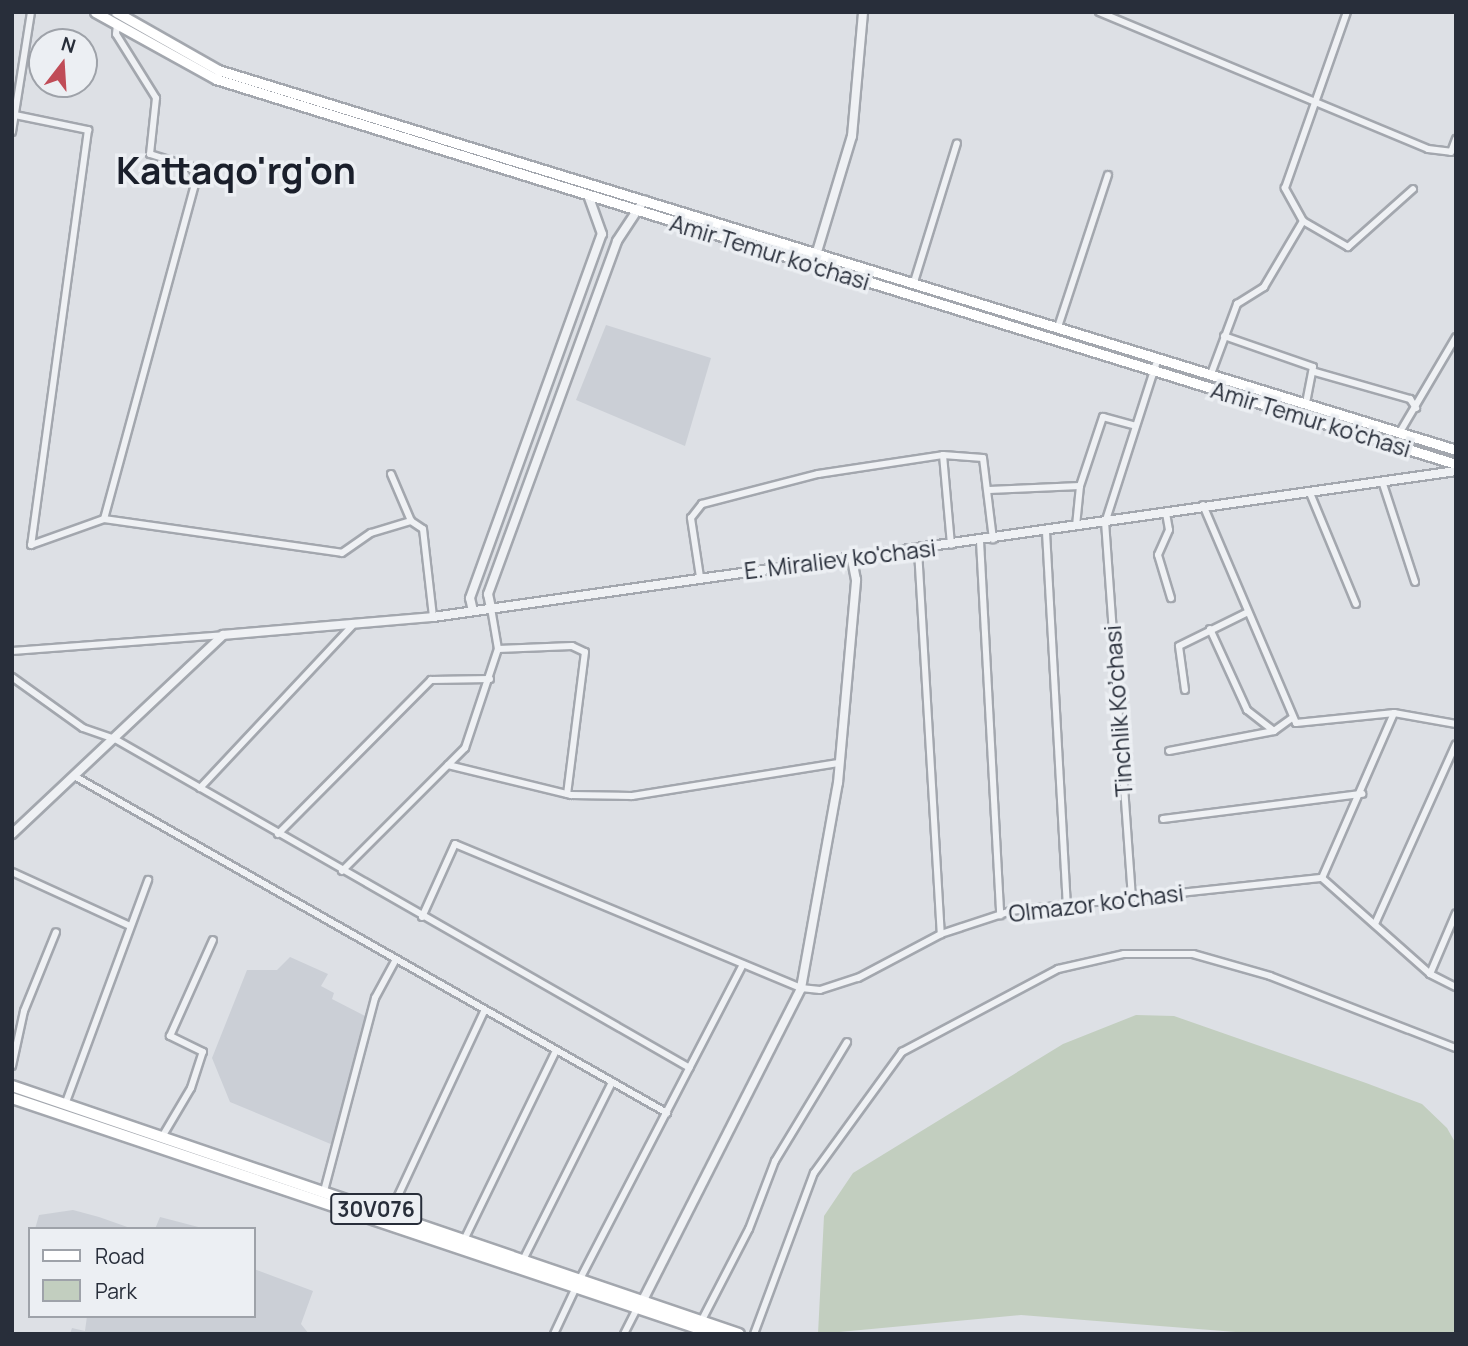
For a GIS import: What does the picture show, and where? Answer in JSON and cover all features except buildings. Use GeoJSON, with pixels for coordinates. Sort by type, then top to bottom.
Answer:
{"type":"FeatureCollection","features":[{"type":"Feature","properties":{"kind":"main road","name":"Amir Temur ko'chasi"},"geometry":{"type":"LineString","coordinates":[[95,12],[216,79],[644,200],[1456,450]]}},
{"type":"Feature","properties":{"kind":"main road","name":"Amir Temur ko'chasi"},"geometry":{"type":"LineString","coordinates":[[116,12],[218,70],[318,106],[640,212],[1456,464]]}},
{"type":"Feature","properties":{"kind":"main road","name":"30V076"},"geometry":{"type":"LineString","coordinates":[[12,1086],[703,1318],[739,1334]]}},
{"type":"Feature","properties":{"kind":"main road","name":"30V076"},"geometry":{"type":"LineString","coordinates":[[12,1098],[715,1334]]}},
{"type":"Feature","properties":{"kind":"street"},"geometry":{"type":"LineString","coordinates":[[12,132],[31,12]]}},
{"type":"Feature","properties":{"kind":"street"},"geometry":{"type":"LineString","coordinates":[[813,265],[852,136],[863,12]]}},
{"type":"Feature","properties":{"kind":"street"},"geometry":{"type":"LineString","coordinates":[[1099,12],[1428,149],[1451,152],[1456,139]]}},
{"type":"Feature","properties":{"kind":"street"},"geometry":{"type":"LineString","coordinates":[[1347,12],[1285,188],[1303,221],[1348,247],[1413,189]]}},
{"type":"Feature","properties":{"kind":"street"},"geometry":{"type":"LineString","coordinates":[[104,519],[197,177],[191,167],[150,154],[156,98],[116,34],[117,25]]}},
{"type":"Feature","properties":{"kind":"street"},"geometry":{"type":"LineString","coordinates":[[15,116],[88,130],[28,540],[38,545],[104,519],[342,554],[371,533],[411,521]]}},
{"type":"Feature","properties":{"kind":"street"},"geometry":{"type":"LineString","coordinates":[[914,282],[957,143]]}},
{"type":"Feature","properties":{"kind":"street"},"geometry":{"type":"LineString","coordinates":[[1058,327],[1108,175]]}},
{"type":"Feature","properties":{"kind":"street"},"geometry":{"type":"LineString","coordinates":[[473,611],[470,598],[602,234],[587,195]]}},
{"type":"Feature","properties":{"kind":"street"},"geometry":{"type":"LineString","coordinates":[[342,871],[465,748],[498,649],[488,594],[617,241],[640,212],[644,200]]}},
{"type":"Feature","properties":{"kind":"street"},"geometry":{"type":"LineString","coordinates":[[1211,374],[1237,304],[1277,271],[1303,221]]}},
{"type":"Feature","properties":{"kind":"street"},"geometry":{"type":"LineString","coordinates":[[1224,336],[1306,361],[1315,372],[1410,399],[1416,408]]}},
{"type":"Feature","properties":{"kind":"street"},"geometry":{"type":"LineString","coordinates":[[1400,432],[1456,337]]}},
{"type":"Feature","properties":{"kind":"street"},"geometry":{"type":"LineString","coordinates":[[1105,523],[1158,358]]}},
{"type":"Feature","properties":{"kind":"street"},"geometry":{"type":"LineString","coordinates":[[1306,403],[1315,372]]}},
{"type":"Feature","properties":{"kind":"street"},"geometry":{"type":"LineString","coordinates":[[1076,527],[1080,486],[1102,417],[1136,426]]}},
{"type":"Feature","properties":{"kind":"street"},"geometry":{"type":"LineString","coordinates":[[943,455],[951,545]]}},
{"type":"Feature","properties":{"kind":"street"},"geometry":{"type":"LineString","coordinates":[[700,577],[691,518],[702,504],[818,474],[943,455],[981,456],[989,491],[993,539]]}},
{"type":"Feature","properties":{"kind":"street","name":"E. Miraliev ko'chasi"},"geometry":{"type":"LineString","coordinates":[[223,635],[433,617],[700,577],[1046,532],[1203,505],[1383,484],[1456,471]]}},
{"type":"Feature","properties":{"kind":"street"},"geometry":{"type":"LineString","coordinates":[[391,474],[411,521],[423,529],[433,617]]}},
{"type":"Feature","properties":{"kind":"street"},"geometry":{"type":"LineString","coordinates":[[1383,484],[1415,582]]}},
{"type":"Feature","properties":{"kind":"street"},"geometry":{"type":"LineString","coordinates":[[989,491],[1080,486]]}},
{"type":"Feature","properties":{"kind":"street"},"geometry":{"type":"LineString","coordinates":[[1310,493],[1356,604]]}},
{"type":"Feature","properties":{"kind":"street"},"geometry":{"type":"LineString","coordinates":[[1203,505],[1292,718],[1301,724],[1394,713],[1456,724]]}},
{"type":"Feature","properties":{"kind":"street"},"geometry":{"type":"LineString","coordinates":[[1166,513],[1169,530],[1158,555],[1171,598]]}},
{"type":"Feature","properties":{"kind":"street","name":"Tinchlik Ko’chasi"},"geometry":{"type":"LineString","coordinates":[[1105,523],[1132,898]]}},
{"type":"Feature","properties":{"kind":"street"},"geometry":{"type":"LineString","coordinates":[[1046,532],[1067,905]]}},
{"type":"Feature","properties":{"kind":"street"},"geometry":{"type":"LineString","coordinates":[[980,541],[1000,915]]}},
{"type":"Feature","properties":{"kind":"street"},"geometry":{"type":"LineString","coordinates":[[918,550],[941,934]]}},
{"type":"Feature","properties":{"kind":"street"},"geometry":{"type":"LineString","coordinates":[[644,1298],[801,988],[838,763],[856,580],[852,559]]}},
{"type":"Feature","properties":{"kind":"street"},"geometry":{"type":"LineString","coordinates":[[1185,690],[1179,646],[1248,612]]}},
{"type":"Feature","properties":{"kind":"street"},"geometry":{"type":"LineString","coordinates":[[200,788],[352,626]]}},
{"type":"Feature","properties":{"kind":"street"},"geometry":{"type":"LineString","coordinates":[[1210,629],[1247,710],[1273,731]]}},
{"type":"Feature","properties":{"kind":"street"},"geometry":{"type":"LineString","coordinates":[[12,651],[223,635]]}},
{"type":"Feature","properties":{"kind":"street"},"geometry":{"type":"LineString","coordinates":[[12,834],[76,777],[223,635]]}},
{"type":"Feature","properties":{"kind":"street"},"geometry":{"type":"LineString","coordinates":[[498,649],[572,646],[585,652],[567,794]]}},
{"type":"Feature","properties":{"kind":"street"},"geometry":{"type":"LineString","coordinates":[[12,677],[83,728],[115,739],[690,1068]]}},
{"type":"Feature","properties":{"kind":"street"},"geometry":{"type":"LineString","coordinates":[[278,834],[431,680],[490,679]]}},
{"type":"Feature","properties":{"kind":"street"},"geometry":{"type":"LineString","coordinates":[[1394,713],[1362,794],[1322,878],[1430,974],[1456,987]]}},
{"type":"Feature","properties":{"kind":"street"},"geometry":{"type":"LineString","coordinates":[[1169,751],[1273,731],[1292,718]]}},
{"type":"Feature","properties":{"kind":"street"},"geometry":{"type":"LineString","coordinates":[[1376,924],[1456,744]]}},
{"type":"Feature","properties":{"kind":"street"},"geometry":{"type":"LineString","coordinates":[[449,765],[567,794],[632,796],[838,763]]}},
{"type":"Feature","properties":{"kind":"street"},"geometry":{"type":"LineString","coordinates":[[76,777],[395,961],[667,1113]]}},
{"type":"Feature","properties":{"kind":"street"},"geometry":{"type":"LineString","coordinates":[[1163,819],[1362,794]]}},
{"type":"Feature","properties":{"kind":"street"},"geometry":{"type":"LineString","coordinates":[[422,917],[455,844],[801,988]]}},
{"type":"Feature","properties":{"kind":"street"},"geometry":{"type":"LineString","coordinates":[[12,872],[128,925]]}},
{"type":"Feature","properties":{"kind":"street","name":"Olmazor ko'chasi"},"geometry":{"type":"LineString","coordinates":[[801,988],[820,990],[858,978],[941,934],[1000,915],[1067,905],[1322,878]]}},
{"type":"Feature","properties":{"kind":"street"},"geometry":{"type":"LineString","coordinates":[[66,1102],[128,925],[148,880]]}},
{"type":"Feature","properties":{"kind":"street"},"geometry":{"type":"LineString","coordinates":[[1430,974],[1456,913]]}},
{"type":"Feature","properties":{"kind":"street"},"geometry":{"type":"LineString","coordinates":[[12,1066],[24,1011],[56,932]]}},
{"type":"Feature","properties":{"kind":"street"},"geometry":{"type":"LineString","coordinates":[[162,1137],[191,1088],[204,1052],[170,1036],[213,940]]}},
{"type":"Feature","properties":{"kind":"street"},"geometry":{"type":"LineString","coordinates":[[754,1334],[814,1173],[902,1052],[1058,969],[1124,954],[1193,954],[1270,976],[1456,1048]]}},
{"type":"Feature","properties":{"kind":"street"},"geometry":{"type":"LineString","coordinates":[[324,1191],[375,998],[395,961]]}},
{"type":"Feature","properties":{"kind":"street"},"geometry":{"type":"LineString","coordinates":[[582,1277],[743,964]]}},
{"type":"Feature","properties":{"kind":"street"},"geometry":{"type":"LineString","coordinates":[[390,1213],[484,1011]]}},
{"type":"Feature","properties":{"kind":"street"},"geometry":{"type":"LineString","coordinates":[[703,1318],[749,1229],[775,1161],[847,1042]]}},
{"type":"Feature","properties":{"kind":"street"},"geometry":{"type":"LineString","coordinates":[[465,1238],[555,1051]]}},
{"type":"Feature","properties":{"kind":"street"},"geometry":{"type":"LineString","coordinates":[[524,1258],[612,1082]]}},
{"type":"Feature","properties":{"kind":"street"},"geometry":{"type":"LineString","coordinates":[[554,1334],[576,1287]]}},
{"type":"Feature","properties":{"kind":"street"},"geometry":{"type":"LineString","coordinates":[[624,1334],[637,1308]]}},
{"type":"Feature","properties":{"kind":"shaded area"},"geometry":{"type":"Polygon","coordinates":[[[606,325],[711,358],[685,446],[576,400],[606,325]]]}},
{"type":"Feature","properties":{"kind":"shaded area"},"geometry":{"type":"Polygon","coordinates":[[[290,957],[328,974],[321,986],[334,993],[332,999],[367,1017],[333,1145],[230,1102],[212,1058],[247,970],[277,970],[290,957]]]}},
{"type":"Feature","properties":{"kind":"shaded area"},"geometry":{"type":"Polygon","coordinates":[[[73,1210],[127,1227],[36,1227],[39,1215],[73,1210]]]}},
{"type":"Feature","properties":{"kind":"shaded area"},"geometry":{"type":"Polygon","coordinates":[[[160,1217],[198,1227],[156,1227],[160,1217]]]}},
{"type":"Feature","properties":{"kind":"shaded area"},"geometry":{"type":"Polygon","coordinates":[[[256,1270],[313,1291],[301,1324],[309,1334],[70,1334],[72,1328],[85,1331],[87,1318],[256,1318],[256,1270]]]}},
{"type":"Feature","properties":{"kind":"green space"},"geometry":{"type":"Polygon","coordinates":[[[1136,1015],[1174,1016],[1366,1083],[1422,1104],[1447,1128],[1456,1144],[1456,1334],[1261,1334],[1021,1315],[818,1334],[824,1216],[853,1173],[1063,1044],[1136,1015]]]}},
{"type":"Feature","properties":{"kind":"district","name":"Kattaqo'rg'on"},"geometry":{"type":"Point","coordinates":[236,170]}}]}
